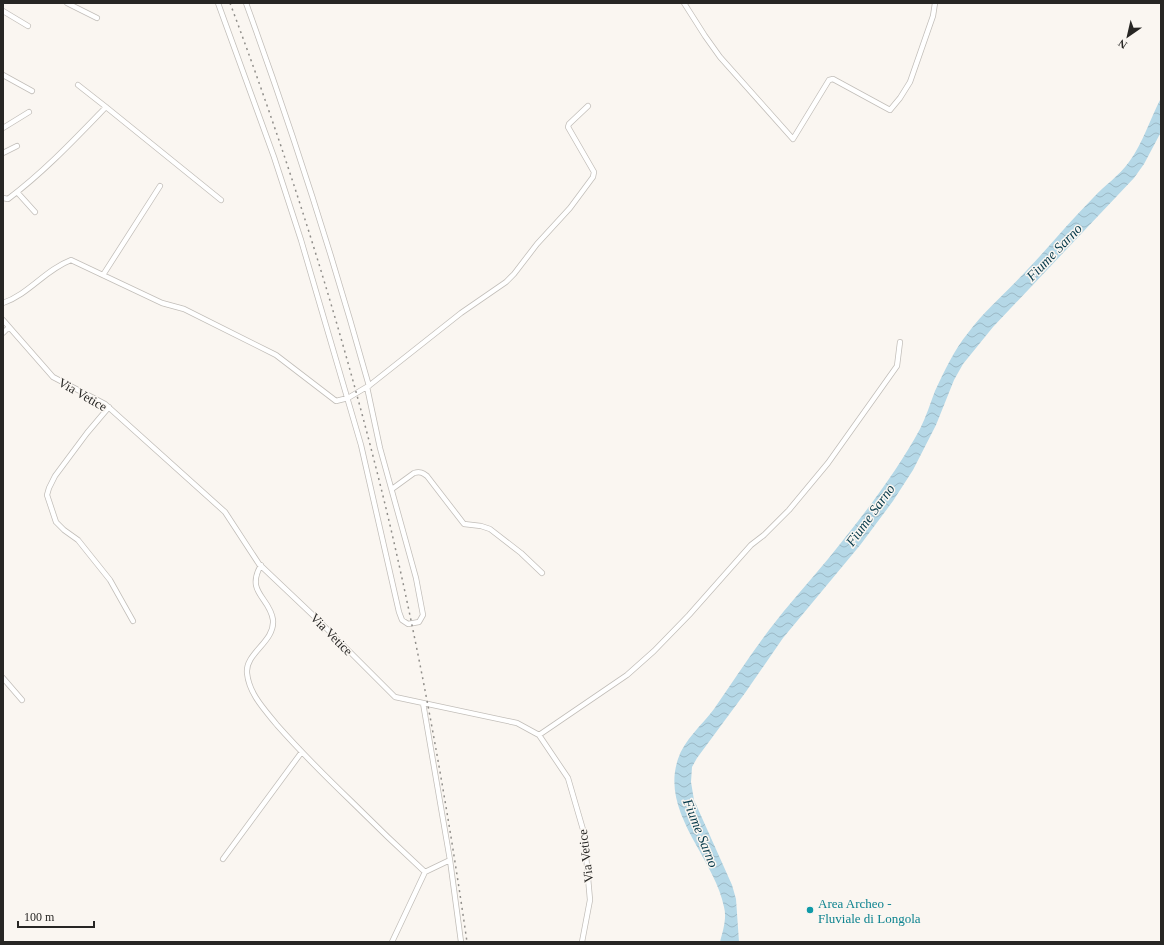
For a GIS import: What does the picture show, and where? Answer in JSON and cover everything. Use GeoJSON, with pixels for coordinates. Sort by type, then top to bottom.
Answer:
{"type":"FeatureCollection","features":[{"type":"Feature","properties":{"kind":"street"},"geometry":{"type":"LineString","coordinates":[[67,3],[97,18]]}},
{"type":"Feature","properties":{"kind":"street"},"geometry":{"type":"LineString","coordinates":[[218,3],[274,157],[301,240],[348,398],[361,445],[399,612],[402,620],[408,624],[419,622],[423,615],[416,578],[380,448],[368,386],[344,300],[313,197],[275,83],[246,3]]}},
{"type":"Feature","properties":{"kind":"street"},"geometry":{"type":"LineString","coordinates":[[684,3],[704,36],[720,57],[793,139],[829,80],[833,80],[890,110],[910,82],[933,16],[935,3]]}},
{"type":"Feature","properties":{"kind":"street"},"geometry":{"type":"LineString","coordinates":[[3,10],[28,26]]}},
{"type":"Feature","properties":{"kind":"street"},"geometry":{"type":"LineString","coordinates":[[3,75],[32,91]]}},
{"type":"Feature","properties":{"kind":"street"},"geometry":{"type":"LineString","coordinates":[[78,85],[221,200]]}},
{"type":"Feature","properties":{"kind":"street"},"geometry":{"type":"LineString","coordinates":[[3,304],[13,300],[60,264],[71,260],[162,303],[184,309],[276,355],[336,400],[348,398],[368,386],[461,313],[506,282],[537,244],[570,208],[593,177],[594,172],[568,127],[569,124],[588,106]]}},
{"type":"Feature","properties":{"kind":"street"},"geometry":{"type":"LineString","coordinates":[[3,198],[8,199],[17,192],[65,149],[106,107]]}},
{"type":"Feature","properties":{"kind":"street"},"geometry":{"type":"LineString","coordinates":[[3,128],[29,112]]}},
{"type":"Feature","properties":{"kind":"street"},"geometry":{"type":"LineString","coordinates":[[3,153],[17,146]]}},
{"type":"Feature","properties":{"kind":"street"},"geometry":{"type":"LineString","coordinates":[[103,275],[160,186]]}},
{"type":"Feature","properties":{"kind":"street"},"geometry":{"type":"LineString","coordinates":[[17,192],[36,212]]}},
{"type":"Feature","properties":{"kind":"street","name":"Via Vetice"},"geometry":{"type":"LineString","coordinates":[[3,320],[53,377],[105,404],[225,512],[261,565],[395,697],[517,723],[539,735],[568,778],[584,833],[590,900],[582,942]]}},
{"type":"Feature","properties":{"kind":"street"},"geometry":{"type":"LineString","coordinates":[[3,332],[9,327]]}},
{"type":"Feature","properties":{"kind":"street"},"geometry":{"type":"LineString","coordinates":[[539,735],[627,675],[654,651],[747,549],[764,535],[789,510],[828,463],[897,366],[900,342]]}},
{"type":"Feature","properties":{"kind":"street"},"geometry":{"type":"LineString","coordinates":[[109,408],[87,433],[55,476],[48,488],[47,495],[56,522],[78,540],[110,580],[133,621]]}},
{"type":"Feature","properties":{"kind":"street"},"geometry":{"type":"LineString","coordinates":[[392,489],[414,473],[423,473],[427,476],[464,524],[481,526],[490,529],[521,553],[542,573]]}},
{"type":"Feature","properties":{"kind":"street"},"geometry":{"type":"LineString","coordinates":[[261,565],[255,577],[256,584],[258,591],[271,614],[273,626],[265,642],[249,663],[247,674],[260,704],[301,753],[425,872]]}},
{"type":"Feature","properties":{"kind":"street"},"geometry":{"type":"LineString","coordinates":[[3,678],[22,700]]}},
{"type":"Feature","properties":{"kind":"street"},"geometry":{"type":"LineString","coordinates":[[423,703],[450,860],[461,942]]}},
{"type":"Feature","properties":{"kind":"street"},"geometry":{"type":"LineString","coordinates":[[223,859],[301,753]]}},
{"type":"Feature","properties":{"kind":"street"},"geometry":{"type":"LineString","coordinates":[[392,942],[425,872],[450,860]]}},
{"type":"Feature","properties":{"kind":"water","name":"Fiume Sarno"},"geometry":{"type":"Polygon","coordinates":[[[1161,98],[1161,132],[1144,164],[1134,178],[993,327],[963,364],[954,380],[936,425],[913,470],[893,501],[861,544],[783,638],[692,767],[691,782],[694,800],[732,885],[736,899],[739,942],[720,942],[725,916],[724,907],[718,888],[690,834],[676,798],[674,779],[678,759],[684,745],[714,709],[769,630],[840,544],[889,480],[920,429],[942,376],[963,340],[982,316],[1020,278],[1098,193],[1125,167],[1134,155],[1161,98]]]}},
{"type":"Feature","properties":{"kind":"railway"},"geometry":{"type":"LineString","coordinates":[[230,3],[254,67],[298,197],[338,327],[374,459],[413,629],[451,837],[467,942]]}},
{"type":"Feature","properties":{"kind":"place","name":"Area Archeo - Fluviale di Longola"},"geometry":{"type":"Point","coordinates":[810,910]}}]}
